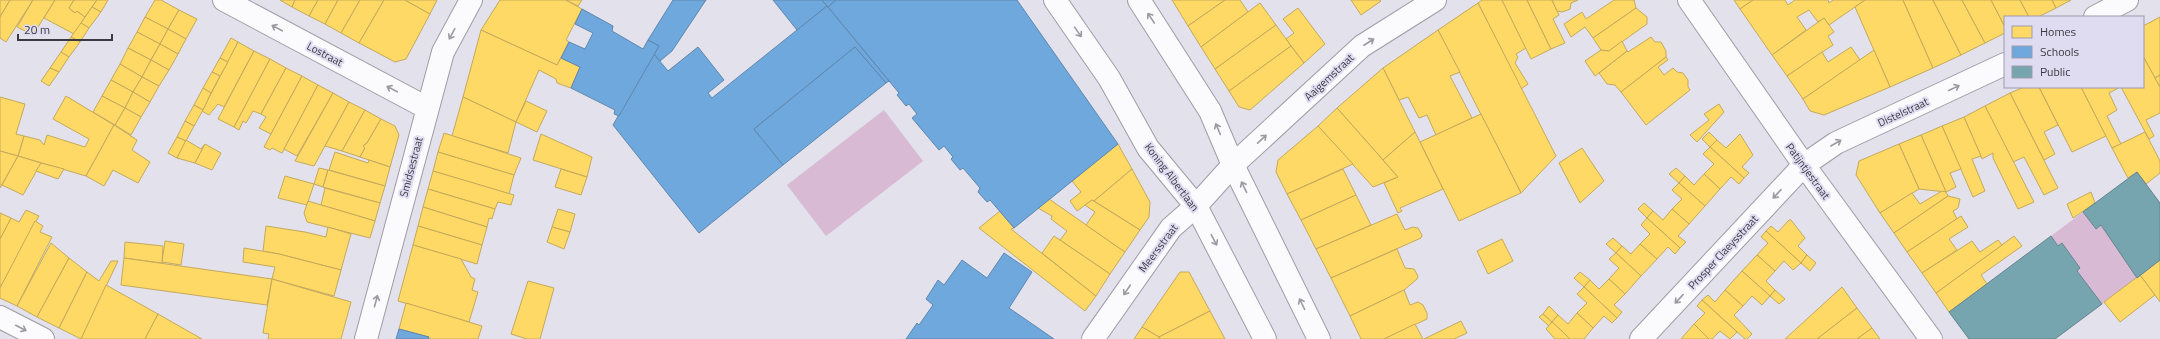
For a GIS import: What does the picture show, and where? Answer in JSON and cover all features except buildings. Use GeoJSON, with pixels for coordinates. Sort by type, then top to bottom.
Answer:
{"type":"FeatureCollection","features":[{"type":"Feature","properties":{"kind":"street","name":"Lostraat"},"geometry":{"type":"LineString","coordinates":[[224,0],[426,108]]}},
{"type":"Feature","properties":{"kind":"street","name":"Smidsestraat"},"geometry":{"type":"LineString","coordinates":[[366,339],[426,108],[443,52],[471,0]]}},
{"type":"Feature","properties":{"kind":"street","name":"Koning Albertlaan"},"geometry":{"type":"LineString","coordinates":[[1056,0],[1109,78],[1148,148],[1196,206],[1265,339]]}},
{"type":"Feature","properties":{"kind":"street"},"geometry":{"type":"LineString","coordinates":[[1139,0],[1210,111],[1233,165],[1319,339]]}},
{"type":"Feature","properties":{"kind":"street","name":"Aaigemstraat"},"geometry":{"type":"LineString","coordinates":[[1233,165],[1362,46],[1435,0]]}},
{"type":"Feature","properties":{"kind":"street","name":"Patijntjestraat"},"geometry":{"type":"LineString","coordinates":[[1689,0],[1804,165],[1931,339]]}},
{"type":"Feature","properties":{"kind":"street"},"geometry":{"type":"LineString","coordinates":[[2097,16],[2127,0]]}},
{"type":"Feature","properties":{"kind":"street","name":"Distelstraat"},"geometry":{"type":"LineString","coordinates":[[1804,165],[1836,143],[2004,64]]}},
{"type":"Feature","properties":{"kind":"street","name":"Meersstraat"},"geometry":{"type":"LineString","coordinates":[[1093,339],[1171,228],[1196,206],[1233,165]]}},
{"type":"Feature","properties":{"kind":"street","name":"Prosper Claeysstraat"},"geometry":{"type":"LineString","coordinates":[[1641,339],[1804,165]]}},
{"type":"Feature","properties":{"kind":"street"},"geometry":{"type":"LineString","coordinates":[[0,317],[43,339]]}},
{"type":"Feature","properties":{"kind":"shaded area"},"geometry":{"type":"Polygon","coordinates":[[[884,110],[923,161],[826,236],[787,185],[884,110]]]}},
{"type":"Feature","properties":{"kind":"shaded area"},"geometry":{"type":"Polygon","coordinates":[[[2083,212],[2096,229],[2101,225],[2137,278],[2102,304],[2077,271],[2080,268],[2062,243],[2058,246],[2051,236],[2083,212]]]}}]}
